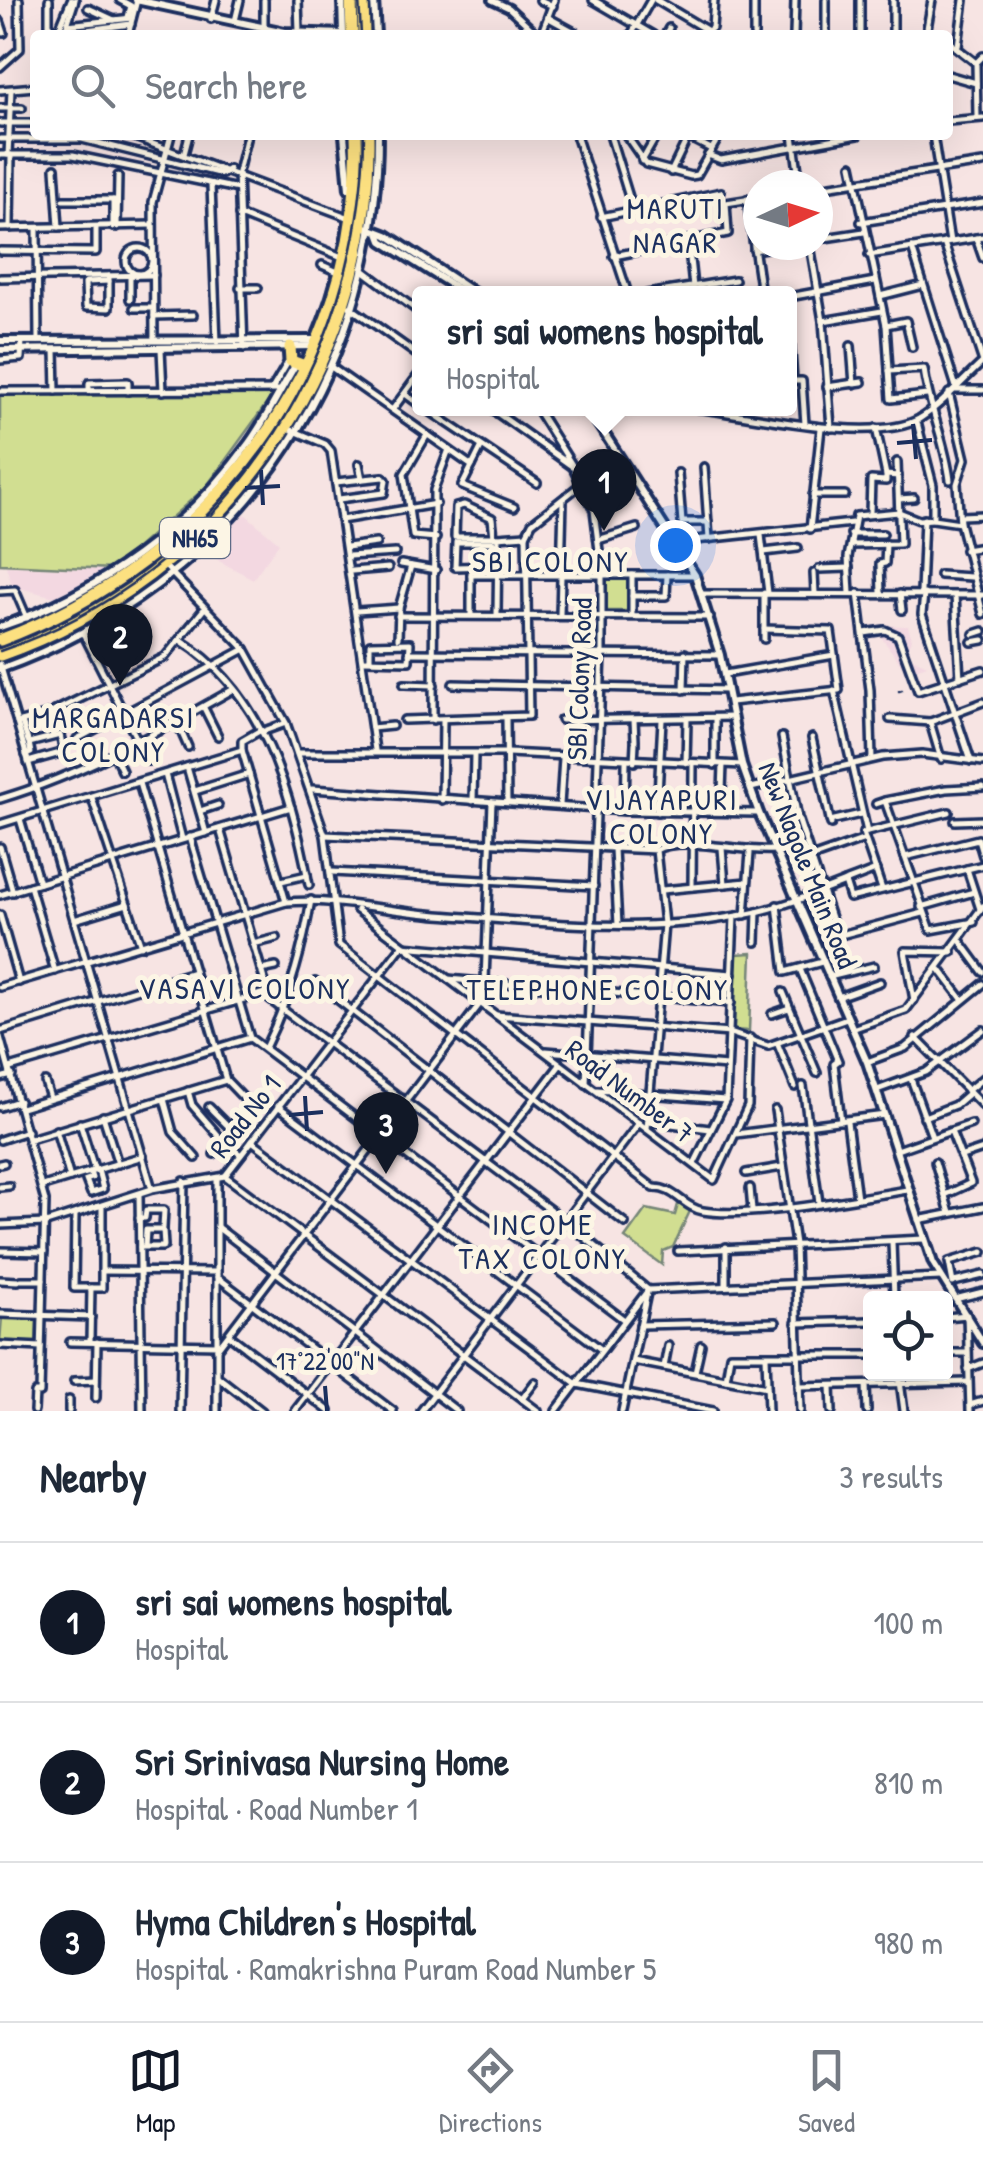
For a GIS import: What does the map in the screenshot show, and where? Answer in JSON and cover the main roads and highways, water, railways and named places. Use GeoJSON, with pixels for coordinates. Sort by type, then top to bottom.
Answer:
{"type":"FeatureCollection","features":[{"type":"Feature","properties":{"kind":"highway"},"geometry":{"type":"LineString","coordinates":[[351,0],[352,30]]}},
{"type":"Feature","properties":{"kind":"highway"},"geometry":{"type":"LineString","coordinates":[[362,0],[364,30]]}},
{"type":"Feature","properties":{"kind":"highway","name":"NH65"},"geometry":{"type":"LineString","coordinates":[[0,640],[107,599],[291,430],[321,346],[342,257],[360,223],[354,198],[356,140]]}},
{"type":"Feature","properties":{"kind":"highway","name":"NH65"},"geometry":{"type":"LineString","coordinates":[[0,654],[168,570],[224,510],[284,408],[289,354],[321,346],[348,306],[368,140]]}},
{"type":"Feature","properties":{"kind":"railway"},"geometry":{"type":"LineString","coordinates":[[359,0],[361,30]]}},
{"type":"Feature","properties":{"kind":"railway"},"geometry":{"type":"LineString","coordinates":[[0,651],[79,617],[149,571],[211,516],[263,451],[306,379],[337,302],[357,220],[364,140]]}},
{"type":"Feature","properties":{"kind":"place","name":"sri sai womens hospital"},"geometry":{"type":"Point","coordinates":[604,531]}},
{"type":"Feature","properties":{"kind":"place","name":"Sri Srinivasa Nursing Home"},"geometry":{"type":"Point","coordinates":[120,686]}},
{"type":"Feature","properties":{"kind":"place","name":"Hyma Children's Hospital"},"geometry":{"type":"Point","coordinates":[386,1174]}},
{"type":"Feature","properties":{"kind":"district","name":"MARUTI NAGAR"},"geometry":{"type":"Point","coordinates":[676,225]}},
{"type":"Feature","properties":{"kind":"district","name":"SBI COLONY"},"geometry":{"type":"Point","coordinates":[551,561]}},
{"type":"Feature","properties":{"kind":"district","name":"MARGADARSI COLONY"},"geometry":{"type":"Point","coordinates":[114,734]}},
{"type":"Feature","properties":{"kind":"district","name":"VIJAYAPURI COLONY"},"geometry":{"type":"Point","coordinates":[662,816]}},
{"type":"Feature","properties":{"kind":"district","name":"VASAVI COLONY"},"geometry":{"type":"Point","coordinates":[245,988]}},
{"type":"Feature","properties":{"kind":"district","name":"TELEPHONE COLONY"},"geometry":{"type":"Point","coordinates":[598,989]}},
{"type":"Feature","properties":{"kind":"district","name":"INCOME TAX COLONY"},"geometry":{"type":"Point","coordinates":[543,1241]}}]}
